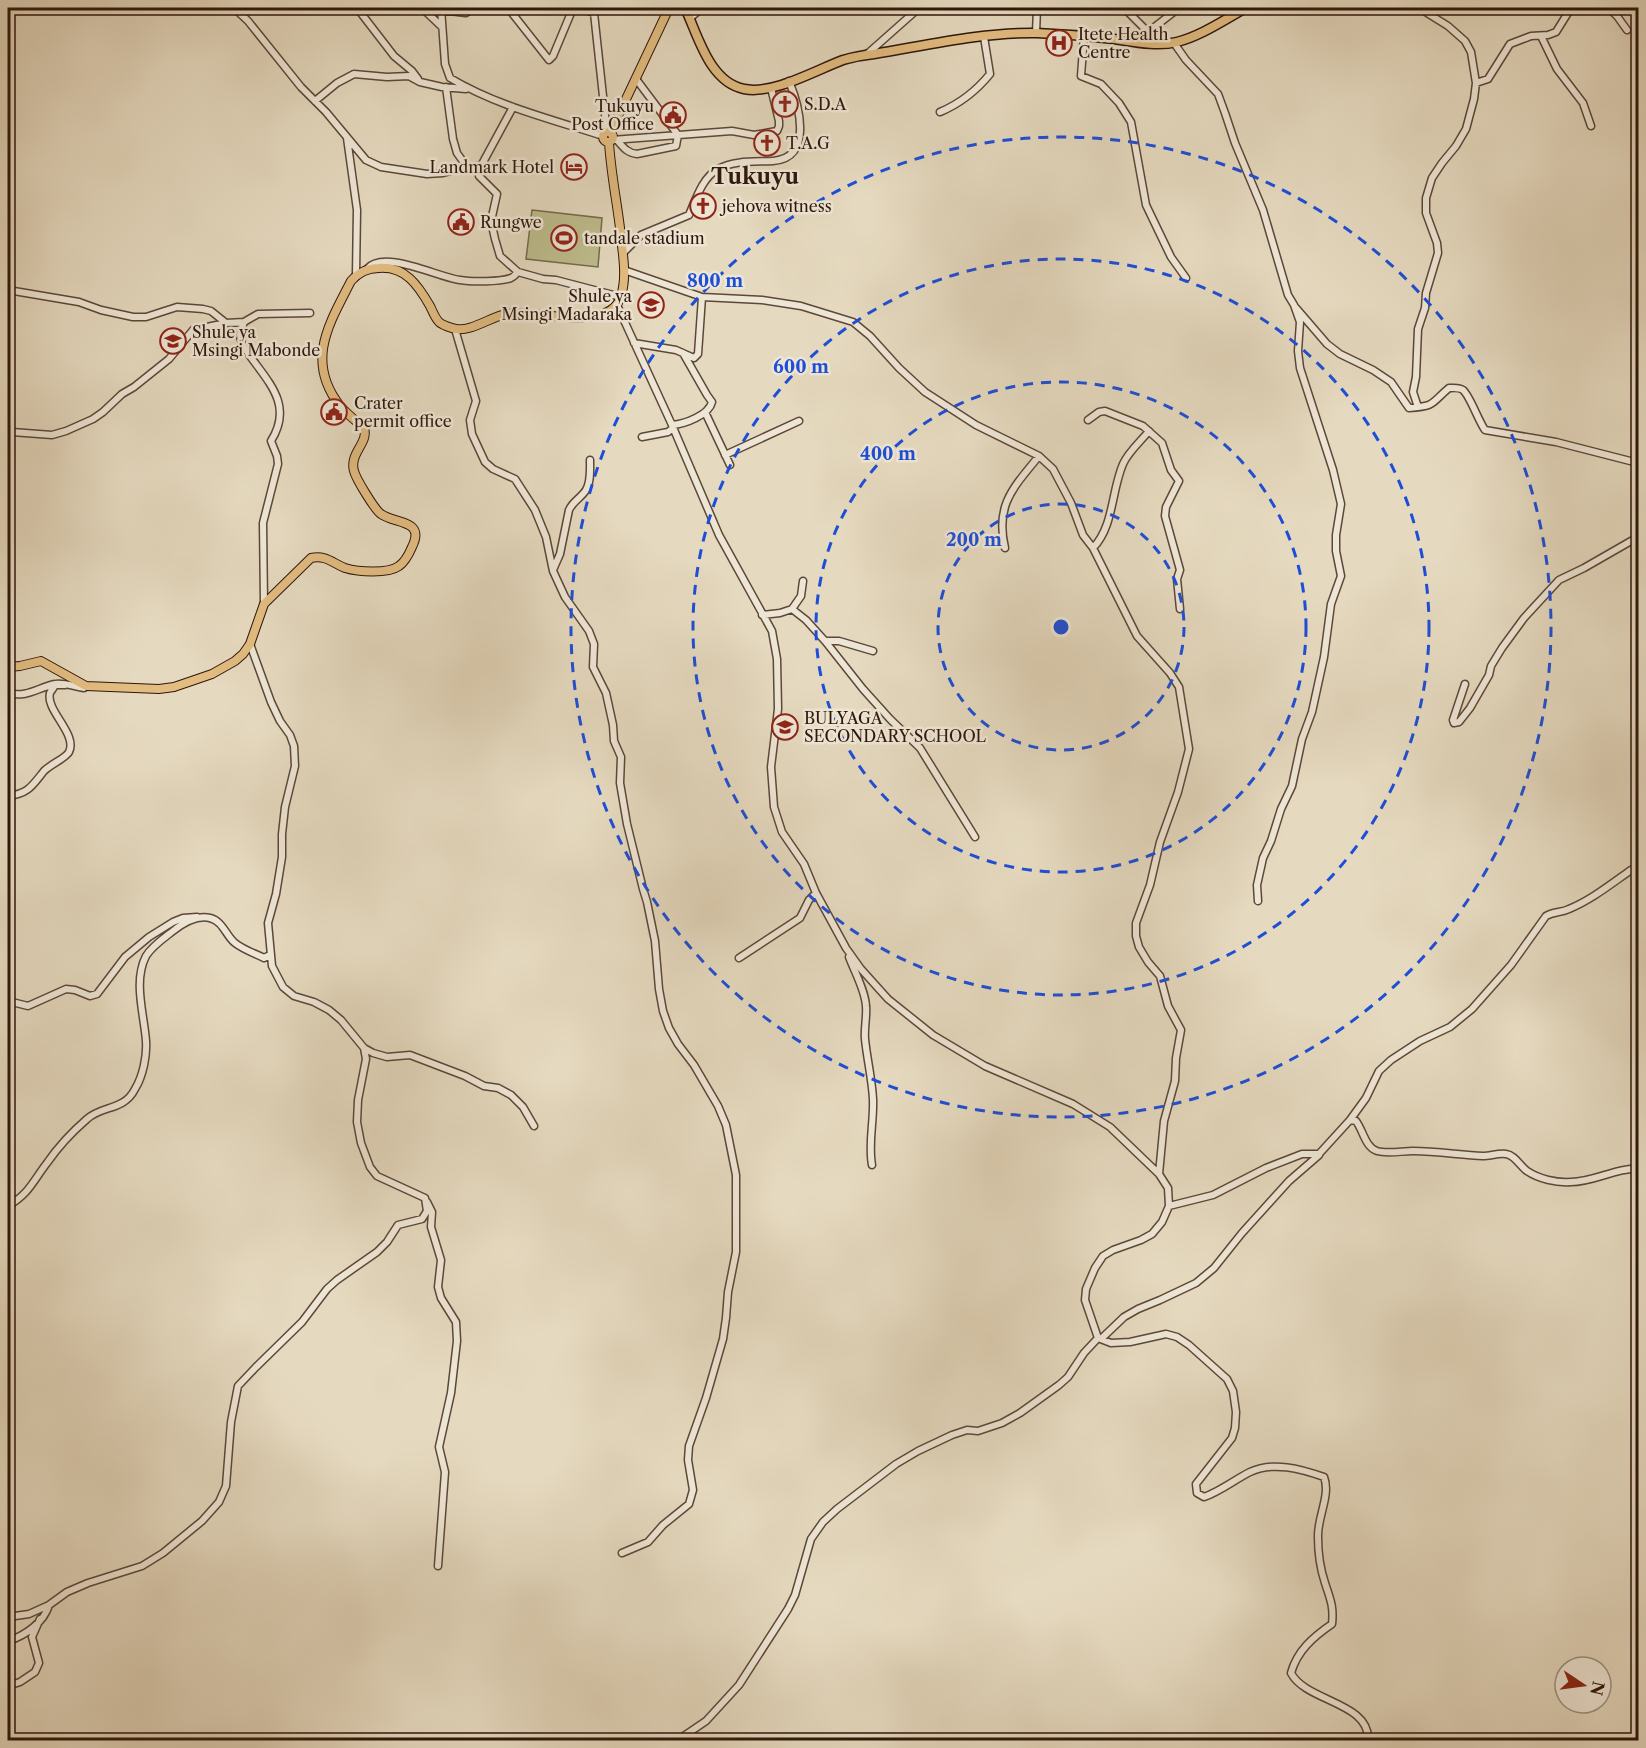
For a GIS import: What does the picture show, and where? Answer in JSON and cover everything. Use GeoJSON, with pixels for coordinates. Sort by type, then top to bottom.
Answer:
{"type":"FeatureCollection","features":[{"type":"Feature","properties":{"kind":"highway"},"geometry":{"type":"LineString","coordinates":[[685,8],[709,61],[722,77],[737,87],[758,90],[771,88],[846,59],[984,36],[1036,33],[1148,44],[1174,43],[1195,36],[1233,11],[1246,8]]}},
{"type":"Feature","properties":{"kind":"main road"},"geometry":{"type":"LineString","coordinates":[[8,667],[41,661],[86,686],[159,689],[174,687],[212,674],[243,654],[250,644],[264,604],[311,558],[319,556],[326,558],[352,570],[388,572],[401,565],[414,542],[415,533],[410,525],[382,515],[354,472],[354,456],[365,433],[364,428],[341,407],[326,384],[322,366],[322,351],[328,325],[351,281],[367,269],[389,268],[400,271],[412,279],[439,322],[455,329],[464,329],[511,313],[577,318],[596,317],[610,311],[619,301],[624,270],[610,137],[669,8]]}},
{"type":"Feature","properties":{"kind":"street"},"geometry":{"type":"LineString","coordinates":[[234,8],[366,160],[381,167],[427,174],[481,166]]}},
{"type":"Feature","properties":{"kind":"street"},"geometry":{"type":"LineString","coordinates":[[357,8],[394,56],[412,71],[420,82]]}},
{"type":"Feature","properties":{"kind":"street"},"geometry":{"type":"LineString","coordinates":[[388,8],[389,10],[396,8]]}},
{"type":"Feature","properties":{"kind":"street"},"geometry":{"type":"LineString","coordinates":[[422,8],[442,27]]}},
{"type":"Feature","properties":{"kind":"street"},"geometry":{"type":"LineString","coordinates":[[472,8],[466,13],[441,9],[445,64],[450,78],[468,89],[513,107],[610,137],[732,131],[754,135],[777,131],[779,121],[771,88]]}},
{"type":"Feature","properties":{"kind":"street"},"geometry":{"type":"LineString","coordinates":[[508,8],[549,60],[553,56],[573,8]]}},
{"type":"Feature","properties":{"kind":"street"},"geometry":{"type":"LineString","coordinates":[[580,8],[594,13],[610,137],[627,151],[637,154],[675,147],[678,135]]}},
{"type":"Feature","properties":{"kind":"street"},"geometry":{"type":"LineString","coordinates":[[690,18],[702,8]]}},
{"type":"Feature","properties":{"kind":"street"},"geometry":{"type":"LineString","coordinates":[[866,55],[919,8]]}},
{"type":"Feature","properties":{"kind":"street"},"geometry":{"type":"LineString","coordinates":[[1036,33],[1037,8]]}},
{"type":"Feature","properties":{"kind":"street"},"geometry":{"type":"LineString","coordinates":[[1124,8],[1148,32],[1148,44]]}},
{"type":"Feature","properties":{"kind":"street"},"geometry":{"type":"LineString","coordinates":[[1148,32],[1179,8]]}},
{"type":"Feature","properties":{"kind":"street"},"geometry":{"type":"LineString","coordinates":[[1418,407],[1413,392],[1416,377],[1418,329],[1437,253],[1437,243],[1426,213],[1426,198],[1432,178],[1466,129],[1476,83],[1471,52],[1464,41],[1448,26],[1421,8]]}},
{"type":"Feature","properties":{"kind":"street"},"geometry":{"type":"LineString","coordinates":[[1476,83],[1488,79],[1510,44],[1530,36],[1556,32],[1570,8]]}},
{"type":"Feature","properties":{"kind":"street"},"geometry":{"type":"LineString","coordinates":[[1608,8],[1627,30]]}},
{"type":"Feature","properties":{"kind":"street"},"geometry":{"type":"LineString","coordinates":[[940,112],[949,109],[981,85],[990,74],[984,36]]}},
{"type":"Feature","properties":{"kind":"street"},"geometry":{"type":"LineString","coordinates":[[1084,36],[1081,76],[1101,84],[1119,103],[1131,122],[1146,204],[1171,257],[1186,278]]}},
{"type":"Feature","properties":{"kind":"street"},"geometry":{"type":"LineString","coordinates":[[1540,36],[1557,69],[1583,103],[1591,126]]}},
{"type":"Feature","properties":{"kind":"street"},"geometry":{"type":"LineString","coordinates":[[1174,43],[1186,60],[1218,94],[1235,143],[1263,210],[1285,285],[1300,322],[1298,351],[1300,369],[1333,470],[1341,504],[1336,535],[1336,551],[1341,576],[1331,604],[1324,657],[1292,786],[1263,858],[1257,885],[1258,901]]}},
{"type":"Feature","properties":{"kind":"street"},"geometry":{"type":"LineString","coordinates":[[315,101],[337,83],[354,74],[409,76],[420,82],[468,89]]}},
{"type":"Feature","properties":{"kind":"street"},"geometry":{"type":"LineString","coordinates":[[636,79],[678,135]]}},
{"type":"Feature","properties":{"kind":"street"},"geometry":{"type":"LineString","coordinates":[[623,253],[641,235],[689,215],[698,192],[716,170],[754,160],[775,161],[788,156],[795,150],[801,138],[799,106],[789,81]]}},
{"type":"Feature","properties":{"kind":"street"},"geometry":{"type":"LineString","coordinates":[[446,87],[455,146],[467,167]]}},
{"type":"Feature","properties":{"kind":"street"},"geometry":{"type":"LineString","coordinates":[[513,107],[481,166],[479,176],[497,194],[492,221],[500,255],[518,272],[556,280],[619,301],[634,344],[719,535],[772,632],[777,659],[778,709],[771,767],[774,807],[782,832],[804,864],[816,894],[846,948],[888,999],[933,1035],[985,1066],[1073,1104],[1101,1121],[1159,1174],[1168,1188],[1169,1206],[1162,1222],[1152,1234],[1113,1250],[1103,1256],[1095,1268],[1086,1289],[1085,1300],[1099,1339]]}},
{"type":"Feature","properties":{"kind":"street"},"geometry":{"type":"LineString","coordinates":[[347,138],[357,210],[356,275]]}},
{"type":"Feature","properties":{"kind":"street"},"geometry":{"type":"LineString","coordinates":[[367,269],[372,264],[381,262],[401,263],[460,280],[496,280],[510,278],[518,272]]}},
{"type":"Feature","properties":{"kind":"street"},"geometry":{"type":"LineString","coordinates":[[624,270],[702,297],[762,300],[801,306],[853,322],[870,336],[925,392],[976,425],[1039,456],[1053,469],[1071,503],[1083,535],[1093,548],[1137,636],[1170,673],[1179,687],[1189,749],[1178,792],[1160,842],[1150,885],[1136,923],[1139,948],[1160,976],[1168,1006],[1181,1030],[1174,1081],[1164,1121],[1159,1174]]}},
{"type":"Feature","properties":{"kind":"street"},"geometry":{"type":"LineString","coordinates":[[8,290],[79,302],[101,310],[133,317],[146,317],[177,307],[203,309],[211,311],[226,323]]}},
{"type":"Feature","properties":{"kind":"street"},"geometry":{"type":"LineString","coordinates":[[634,344],[682,353],[694,358],[698,354],[702,297]]}},
{"type":"Feature","properties":{"kind":"street"},"geometry":{"type":"LineString","coordinates":[[1294,305],[1327,344],[1340,354],[1373,370],[1390,382],[1409,408],[1427,407],[1449,388],[1458,388],[1463,390],[1469,399],[1485,430],[1556,442],[1638,463]]}},
{"type":"Feature","properties":{"kind":"street"},"geometry":{"type":"LineString","coordinates":[[8,433],[52,435],[93,419],[169,359],[193,330],[226,323],[244,322],[258,314],[310,313]]}},
{"type":"Feature","properties":{"kind":"street"},"geometry":{"type":"LineString","coordinates":[[244,322],[239,333],[241,344],[276,391],[279,404],[279,421],[271,441],[278,464],[263,523],[264,604]]}},
{"type":"Feature","properties":{"kind":"street"},"geometry":{"type":"LineString","coordinates":[[455,329],[476,401],[470,420],[472,434],[485,462],[493,469],[515,479],[535,510],[546,537],[553,571],[565,597],[589,631],[594,644],[593,667],[606,693],[614,741],[621,757],[620,783],[627,824],[648,902],[663,1011],[674,1036],[718,1106],[726,1125],[736,1175],[736,1252],[718,1360],[689,1446],[688,1460],[693,1490],[689,1504],[648,1542],[622,1553]]}},
{"type":"Feature","properties":{"kind":"street"},"geometry":{"type":"LineString","coordinates":[[642,437],[668,432],[672,427],[711,408],[712,402],[682,353]]}},
{"type":"Feature","properties":{"kind":"street"},"geometry":{"type":"LineString","coordinates":[[1088,420],[1099,412],[1105,411],[1143,426],[1162,443],[1171,470],[1179,481],[1166,507],[1165,516],[1180,570],[1177,579],[1180,609]]}},
{"type":"Feature","properties":{"kind":"street"},"geometry":{"type":"LineString","coordinates":[[705,412],[730,465]]}},
{"type":"Feature","properties":{"kind":"street"},"geometry":{"type":"LineString","coordinates":[[725,454],[799,421]]}},
{"type":"Feature","properties":{"kind":"street"},"geometry":{"type":"LineString","coordinates":[[1093,548],[1101,539],[1107,526],[1116,483],[1124,461],[1149,431]]}},
{"type":"Feature","properties":{"kind":"street"},"geometry":{"type":"LineString","coordinates":[[1005,548],[1001,527],[1005,502],[1039,456]]}},
{"type":"Feature","properties":{"kind":"street"},"geometry":{"type":"LineString","coordinates":[[553,571],[560,554],[569,510],[587,490],[590,460]]}},
{"type":"Feature","properties":{"kind":"street"},"geometry":{"type":"LineString","coordinates":[[1465,684],[1454,723],[1459,722],[1470,708],[1489,675],[1491,666],[1524,618],[1559,580],[1638,537]]}},
{"type":"Feature","properties":{"kind":"street"},"geometry":{"type":"LineString","coordinates":[[762,615],[792,609],[801,596],[803,581]]}},
{"type":"Feature","properties":{"kind":"street"},"geometry":{"type":"LineString","coordinates":[[792,609],[806,620],[870,696],[920,748],[975,837]]}},
{"type":"Feature","properties":{"kind":"street"},"geometry":{"type":"LineString","coordinates":[[825,641],[839,641],[873,651]]}},
{"type":"Feature","properties":{"kind":"street"},"geometry":{"type":"LineString","coordinates":[[250,644],[271,702],[294,746],[295,766],[285,807],[282,857],[276,894],[267,923],[272,966],[283,987],[294,996],[314,1002],[329,1010],[341,1020],[364,1048],[366,1059],[358,1100],[357,1122],[361,1143],[370,1167],[377,1176],[425,1198],[432,1212],[431,1227],[441,1260],[438,1287],[441,1298],[456,1322],[457,1341],[451,1393],[439,1447],[445,1472],[438,1566]]}},
{"type":"Feature","properties":{"kind":"street"},"geometry":{"type":"LineString","coordinates":[[8,693],[19,696],[57,683],[84,688],[86,686]]}},
{"type":"Feature","properties":{"kind":"street"},"geometry":{"type":"LineString","coordinates":[[8,796],[26,792],[48,767],[65,758],[69,753],[72,744],[50,699],[50,692],[56,685],[65,685]]}},
{"type":"Feature","properties":{"kind":"street"},"geometry":{"type":"LineString","coordinates":[[678,1740],[706,1721],[739,1685],[795,1595],[811,1539],[823,1522],[837,1509],[896,1464],[918,1451],[952,1435],[967,1430],[978,1431],[1002,1423],[1020,1413],[1064,1381],[1084,1353],[1124,1317],[1138,1308],[1196,1283],[1214,1268],[1289,1181],[1319,1154],[1350,1120],[1366,1098],[1379,1071],[1420,1041],[1450,1027],[1472,1009],[1512,965],[1546,916],[1554,912],[1566,911],[1584,902],[1638,867]]}},
{"type":"Feature","properties":{"kind":"street"},"geometry":{"type":"LineString","coordinates":[[739,958],[800,918],[809,900],[816,894]]}},
{"type":"Feature","properties":{"kind":"street"},"geometry":{"type":"LineString","coordinates":[[8,1001],[28,1006],[66,989],[90,996],[97,994],[125,957],[149,937],[183,918],[211,918],[219,923],[233,942],[242,948],[264,958],[270,955]]}},
{"type":"Feature","properties":{"kind":"street"},"geometry":{"type":"LineString","coordinates":[[8,1206],[32,1186],[46,1162],[89,1117],[127,1100],[135,1090],[142,1074],[146,1043],[140,988],[142,966],[147,953],[183,923],[203,918]]}},
{"type":"Feature","properties":{"kind":"street"},"geometry":{"type":"LineString","coordinates":[[846,948],[867,1008],[865,1039],[873,1101],[870,1149],[872,1165]]}},
{"type":"Feature","properties":{"kind":"street"},"geometry":{"type":"LineString","coordinates":[[364,1048],[387,1057],[410,1055],[465,1076],[484,1086],[498,1088],[511,1095],[534,1126]]}},
{"type":"Feature","properties":{"kind":"street"},"geometry":{"type":"LineString","coordinates":[[1350,1120],[1356,1121],[1369,1145],[1376,1150],[1483,1156],[1512,1155],[1525,1169],[1536,1176],[1569,1183],[1630,1168],[1638,1169]]}},
{"type":"Feature","properties":{"kind":"street"},"geometry":{"type":"LineString","coordinates":[[1169,1206],[1213,1195],[1266,1168],[1302,1154],[1319,1154]]}},
{"type":"Feature","properties":{"kind":"street"},"geometry":{"type":"LineString","coordinates":[[8,1614],[15,1616],[29,1614],[49,1605],[67,1592],[88,1583],[142,1566],[163,1553],[213,1509],[226,1486],[231,1422],[238,1386],[302,1322],[327,1289],[377,1252],[398,1225],[422,1219],[427,1211],[425,1198]]}},
{"type":"Feature","properties":{"kind":"street"},"geometry":{"type":"LineString","coordinates":[[1099,1339],[1111,1342],[1130,1342],[1166,1334],[1177,1337],[1227,1379],[1233,1391],[1236,1412],[1235,1428],[1232,1438],[1196,1484],[1197,1493],[1204,1497],[1217,1492],[1250,1472],[1266,1467],[1299,1470],[1324,1477],[1327,1485],[1318,1529],[1318,1554],[1330,1596],[1332,1624],[1313,1637],[1293,1664],[1291,1673],[1294,1680],[1309,1691],[1353,1712],[1364,1722],[1369,1735],[1368,1740]]}},
{"type":"Feature","properties":{"kind":"street"},"geometry":{"type":"LineString","coordinates":[[8,1641],[27,1633],[48,1611],[49,1605]]}},
{"type":"Feature","properties":{"kind":"street"},"geometry":{"type":"LineString","coordinates":[[8,1686],[20,1682],[35,1672],[39,1663],[32,1637],[40,1619]]}},
{"type":"Feature","properties":{"kind":"street"},"geometry":{"type":"LineString","coordinates":[[8,1733],[12,1740]]}},
{"type":"Feature","properties":{"kind":"shaded area","name":"tandale stadium"},"geometry":{"type":"Polygon","coordinates":[[[532,210],[602,218],[598,267],[526,259],[532,210]]]}},
{"type":"Feature","properties":{"kind":"place","name":"Itete Health Centre"},"geometry":{"type":"Point","coordinates":[1059,43]}},
{"type":"Feature","properties":{"kind":"place","name":"S.D.A"},"geometry":{"type":"Point","coordinates":[785,104]}},
{"type":"Feature","properties":{"kind":"place","name":"Tukuyu Post Office"},"geometry":{"type":"Point","coordinates":[673,115]}},
{"type":"Feature","properties":{"kind":"place","name":"T.A.G"},"geometry":{"type":"Point","coordinates":[767,143]}},
{"type":"Feature","properties":{"kind":"place","name":"Landmark Hotel"},"geometry":{"type":"Point","coordinates":[574,167]}},
{"type":"Feature","properties":{"kind":"place","name":"jehova witness"},"geometry":{"type":"Point","coordinates":[703,206]}},
{"type":"Feature","properties":{"kind":"place","name":"Rungwe"},"geometry":{"type":"Point","coordinates":[461,222]}},
{"type":"Feature","properties":{"kind":"place","name":"tandale stadium"},"geometry":{"type":"Point","coordinates":[564,238]}},
{"type":"Feature","properties":{"kind":"place","name":"Shule ya Msingi Madaraka"},"geometry":{"type":"Point","coordinates":[651,305]}},
{"type":"Feature","properties":{"kind":"place","name":"Shule ya Msingi Mabonde"},"geometry":{"type":"Point","coordinates":[173,341]}},
{"type":"Feature","properties":{"kind":"place","name":"Crater permit office"},"geometry":{"type":"Point","coordinates":[334,412]}},
{"type":"Feature","properties":{"kind":"place","name":"BULYAGA SECONDARY SCHOOL"},"geometry":{"type":"Point","coordinates":[785,727]}},
{"type":"Feature","properties":{"kind":"district","name":"Tukuyu"},"geometry":{"type":"Point","coordinates":[755,176]}}]}
